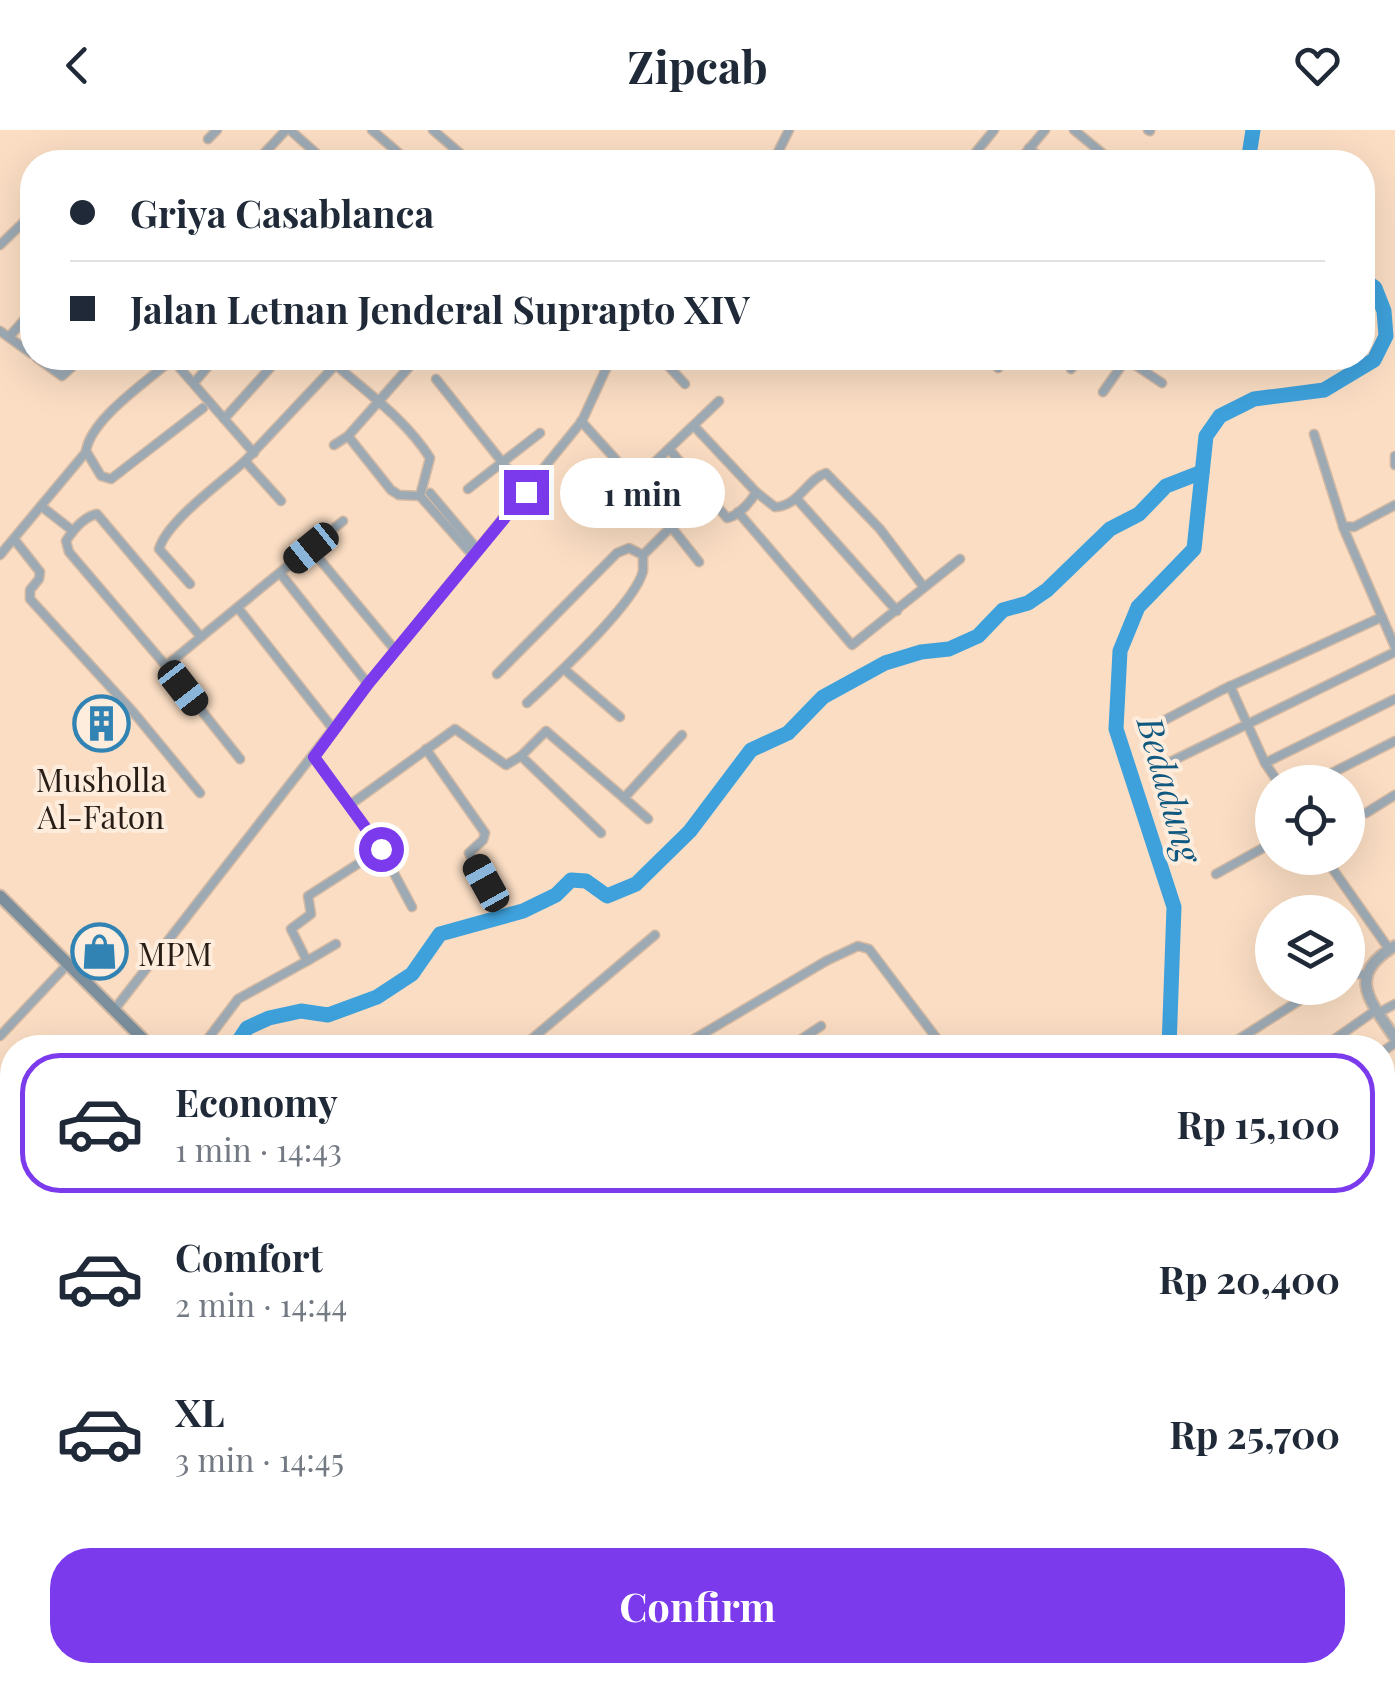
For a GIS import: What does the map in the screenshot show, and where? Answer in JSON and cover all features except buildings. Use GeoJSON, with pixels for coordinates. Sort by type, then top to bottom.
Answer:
{"type":"FeatureCollection","features":[{"type":"Feature","properties":{"kind":"main road"},"geometry":{"type":"LineString","coordinates":[[0,896],[139,1035]]}},
{"type":"Feature","properties":{"kind":"street"},"geometry":{"type":"LineString","coordinates":[[208,139],[217,130]]}},
{"type":"Feature","properties":{"kind":"street"},"geometry":{"type":"LineString","coordinates":[[268,150],[288,130],[310,150]]}},
{"type":"Feature","properties":{"kind":"street"},"geometry":{"type":"LineString","coordinates":[[372,130],[395,150]]}},
{"type":"Feature","properties":{"kind":"street"},"geometry":{"type":"LineString","coordinates":[[433,130],[456,150]]}},
{"type":"Feature","properties":{"kind":"street"},"geometry":{"type":"LineString","coordinates":[[978,150],[994,130]]}},
{"type":"Feature","properties":{"kind":"street"},"geometry":{"type":"LineString","coordinates":[[1029,148],[1045,130]]}},
{"type":"Feature","properties":{"kind":"street"},"geometry":{"type":"LineString","coordinates":[[1074,130],[1095,150]]}},
{"type":"Feature","properties":{"kind":"street"},"geometry":{"type":"LineString","coordinates":[[0,245],[20,226]]}},
{"type":"Feature","properties":{"kind":"street"},"geometry":{"type":"LineString","coordinates":[[8,338],[20,325]]}},
{"type":"Feature","properties":{"kind":"street"},"geometry":{"type":"LineString","coordinates":[[0,331],[20,346]]}},
{"type":"Feature","properties":{"kind":"street"},"geometry":{"type":"LineString","coordinates":[[159,370],[107,416],[86,444],[86,452],[102,476],[111,479],[202,408]]}},
{"type":"Feature","properties":{"kind":"street"},"geometry":{"type":"LineString","coordinates":[[183,370],[254,453]]}},
{"type":"Feature","properties":{"kind":"street"},"geometry":{"type":"LineString","coordinates":[[194,383],[205,370]]}},
{"type":"Feature","properties":{"kind":"street"},"geometry":{"type":"LineString","coordinates":[[224,419],[269,370]]}},
{"type":"Feature","properties":{"kind":"street"},"geometry":{"type":"LineString","coordinates":[[190,584],[160,552],[160,544],[168,532],[254,453],[331,370]]}},
{"type":"Feature","properties":{"kind":"street"},"geometry":{"type":"LineString","coordinates":[[348,370],[430,458],[420,496]]}},
{"type":"Feature","properties":{"kind":"street"},"geometry":{"type":"LineString","coordinates":[[334,445],[348,436],[406,370]]}},
{"type":"Feature","properties":{"kind":"street"},"geometry":{"type":"LineString","coordinates":[[114,1010],[473,550],[526,492],[582,421],[606,370]]}},
{"type":"Feature","properties":{"kind":"street"},"geometry":{"type":"LineString","coordinates":[[672,370],[685,384]]}},
{"type":"Feature","properties":{"kind":"street"},"geometry":{"type":"LineString","coordinates":[[1103,392],[1118,370]]}},
{"type":"Feature","properties":{"kind":"street"},"geometry":{"type":"LineString","coordinates":[[1143,370],[1162,384]]}},
{"type":"Feature","properties":{"kind":"street"},"geometry":{"type":"LineString","coordinates":[[436,379],[526,492]]}},
{"type":"Feature","properties":{"kind":"street"},"geometry":{"type":"LineString","coordinates":[[635,481],[720,401]]}},
{"type":"Feature","properties":{"kind":"street"},"geometry":{"type":"LineString","coordinates":[[582,421],[699,562]]}},
{"type":"Feature","properties":{"kind":"street"},"geometry":{"type":"LineString","coordinates":[[694,426],[756,492],[776,507],[785,507],[826,473],[880,530],[923,586]]}},
{"type":"Feature","properties":{"kind":"street"},"geometry":{"type":"LineString","coordinates":[[468,489],[540,432]]}},
{"type":"Feature","properties":{"kind":"street"},"geometry":{"type":"LineString","coordinates":[[1168,763],[1395,649],[1343,526],[1314,434]]}},
{"type":"Feature","properties":{"kind":"street"},"geometry":{"type":"LineString","coordinates":[[348,436],[391,490],[399,495],[420,496],[473,550]]}},
{"type":"Feature","properties":{"kind":"street"},"geometry":{"type":"LineString","coordinates":[[670,450],[727,518],[756,492]]}},
{"type":"Feature","properties":{"kind":"street"},"geometry":{"type":"LineString","coordinates":[[0,555],[86,452]]}},
{"type":"Feature","properties":{"kind":"street"},"geometry":{"type":"LineString","coordinates":[[1395,456],[1395,464]]}},
{"type":"Feature","properties":{"kind":"street"},"geometry":{"type":"LineString","coordinates":[[245,461],[281,500]]}},
{"type":"Feature","properties":{"kind":"street"},"geometry":{"type":"LineString","coordinates":[[430,492],[473,550]]}},
{"type":"Feature","properties":{"kind":"street"},"geometry":{"type":"LineString","coordinates":[[796,498],[897,611]]}},
{"type":"Feature","properties":{"kind":"street"},"geometry":{"type":"LineString","coordinates":[[1343,526],[1354,527],[1395,505]]}},
{"type":"Feature","properties":{"kind":"street"},"geometry":{"type":"LineString","coordinates":[[41,506],[73,530]]}},
{"type":"Feature","properties":{"kind":"street"},"geometry":{"type":"LineString","coordinates":[[738,512],[849,644],[857,643],[960,559]]}},
{"type":"Feature","properties":{"kind":"street"},"geometry":{"type":"LineString","coordinates":[[200,638],[103,518],[97,514],[90,516],[73,530],[66,541],[69,552],[240,759]]}},
{"type":"Feature","properties":{"kind":"street"},"geometry":{"type":"LineString","coordinates":[[166,666],[344,521]]}},
{"type":"Feature","properties":{"kind":"street"},"geometry":{"type":"LineString","coordinates":[[528,702],[564,668],[636,585],[643,571],[643,555],[670,528]]}},
{"type":"Feature","properties":{"kind":"street"},"geometry":{"type":"LineString","coordinates":[[14,538],[40,572],[40,580],[30,590],[30,599],[134,713],[200,793]]}},
{"type":"Feature","properties":{"kind":"street"},"geometry":{"type":"LineString","coordinates":[[311,548],[396,650]]}},
{"type":"Feature","properties":{"kind":"street"},"geometry":{"type":"LineString","coordinates":[[497,674],[617,553],[629,548],[643,555]]}},
{"type":"Feature","properties":{"kind":"street"},"geometry":{"type":"LineString","coordinates":[[280,574],[368,684]]}},
{"type":"Feature","properties":{"kind":"street"},"geometry":{"type":"LineString","coordinates":[[238,608],[334,730]]}},
{"type":"Feature","properties":{"kind":"street"},"geometry":{"type":"LineString","coordinates":[[1162,722],[1230,686],[1382,617]]}},
{"type":"Feature","properties":{"kind":"street"},"geometry":{"type":"LineString","coordinates":[[564,668],[620,718]]}},
{"type":"Feature","properties":{"kind":"street"},"geometry":{"type":"LineString","coordinates":[[1230,686],[1265,763],[1395,699]]}},
{"type":"Feature","properties":{"kind":"street"},"geometry":{"type":"LineString","coordinates":[[351,804],[454,729],[501,764],[510,764],[545,731],[648,819]]}},
{"type":"Feature","properties":{"kind":"street"},"geometry":{"type":"LineString","coordinates":[[624,798],[682,735]]}},
{"type":"Feature","properties":{"kind":"street"},"geometry":{"type":"LineString","coordinates":[[1348,765],[1395,741]]}},
{"type":"Feature","properties":{"kind":"street"},"geometry":{"type":"LineString","coordinates":[[426,749],[485,833],[469,853],[486,883]]}},
{"type":"Feature","properties":{"kind":"street"},"geometry":{"type":"LineString","coordinates":[[520,756],[601,833]]}},
{"type":"Feature","properties":{"kind":"street"},"geometry":{"type":"LineString","coordinates":[[314,757],[381,849],[412,907]]}},
{"type":"Feature","properties":{"kind":"street"},"geometry":{"type":"LineString","coordinates":[[1366,813],[1395,795]]}},
{"type":"Feature","properties":{"kind":"street"},"geometry":{"type":"LineString","coordinates":[[307,961],[290,929],[311,914],[308,896],[381,849]]}},
{"type":"Feature","properties":{"kind":"street"},"geometry":{"type":"LineString","coordinates":[[1216,874],[1255,852]]}},
{"type":"Feature","properties":{"kind":"street"},"geometry":{"type":"LineString","coordinates":[[1338,875],[1392,947],[1372,962],[1366,976],[1367,993],[1392,1035]]}},
{"type":"Feature","properties":{"kind":"street"},"geometry":{"type":"LineString","coordinates":[[536,1035],[655,934]]}},
{"type":"Feature","properties":{"kind":"street"},"geometry":{"type":"LineString","coordinates":[[211,1035],[238,999],[336,944]]}},
{"type":"Feature","properties":{"kind":"street"},"geometry":{"type":"LineString","coordinates":[[702,1035],[858,946],[869,949],[934,1035]]}},
{"type":"Feature","properties":{"kind":"street"},"geometry":{"type":"LineString","coordinates":[[1,1035],[67,965]]}},
{"type":"Feature","properties":{"kind":"street"},"geometry":{"type":"LineString","coordinates":[[1342,1035],[1395,1004]]}},
{"type":"Feature","properties":{"kind":"street"},"geometry":{"type":"LineString","coordinates":[[1246,1035],[1292,1005]]}},
{"type":"Feature","properties":{"kind":"street"},"geometry":{"type":"LineString","coordinates":[[808,1035],[821,1026]]}},
{"type":"Feature","properties":{"kind":"waterway","name":"Bedadung"},"geometry":{"type":"LineString","coordinates":[[1250,150],[1253,130]]}},
{"type":"Feature","properties":{"kind":"waterway","name":"Bedadung"},"geometry":{"type":"LineString","coordinates":[[1375,288],[1384,311],[1386,336],[1375,358]]}},
{"type":"Feature","properties":{"kind":"waterway","name":"Bedadung"},"geometry":{"type":"LineString","coordinates":[[1169,1035],[1174,907],[1116,729],[1120,651],[1138,607],[1194,549],[1206,436],[1220,416],[1254,399],[1324,390],[1357,370]]}},
{"type":"Feature","properties":{"kind":"waterway"},"geometry":{"type":"LineString","coordinates":[[242,1035],[247,1028],[269,1018],[301,1011],[328,1015],[377,997],[412,974],[440,934],[523,911],[556,895],[571,880],[586,881],[607,896],[636,884],[690,831],[751,750],[788,733],[823,697],[885,663],[921,652],[949,649],[978,636],[1003,610],[1028,603],[1047,590],[1110,529],[1139,514],[1166,486],[1202,472]]}},
{"type":"Feature","properties":{"kind":"place","name":"Musholla Al-Faton"},"geometry":{"type":"Point","coordinates":[101,724]}},
{"type":"Feature","properties":{"kind":"place","name":"MPM"},"geometry":{"type":"Point","coordinates":[99,952]}},
{"type":"Feature","properties":{"kind":"route"},"geometry":{"type":"LineString","coordinates":[[381,849],[314,757],[368,684],[526,492]]}}]}
